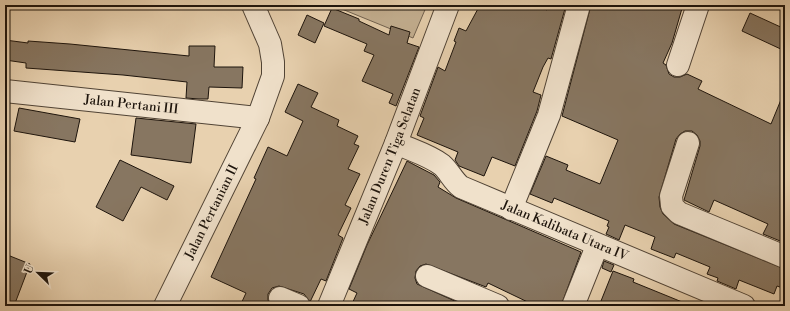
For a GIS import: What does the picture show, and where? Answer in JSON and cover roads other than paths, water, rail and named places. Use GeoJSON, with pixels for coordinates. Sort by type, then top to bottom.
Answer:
{"type":"FeatureCollection","features":[{"type":"Feature","properties":{"kind":"street","name":"Jalan Pertanian II"},"geometry":{"type":"LineString","coordinates":[[165,306],[258,118],[273,76],[273,62],[270,44],[252,5]]}},
{"type":"Feature","properties":{"kind":"street","name":"Jalan Duren Tiga Selatan"},"geometry":{"type":"LineString","coordinates":[[329,306],[396,142],[448,5]]}},
{"type":"Feature","properties":{"kind":"street"},"geometry":{"type":"LineString","coordinates":[[511,209],[548,115],[579,5]]}},
{"type":"Feature","properties":{"kind":"street"},"geometry":{"type":"LineString","coordinates":[[678,65],[698,5]]}},
{"type":"Feature","properties":{"kind":"street","name":"Jalan Pertani III"},"geometry":{"type":"LineString","coordinates":[[5,91],[258,118]]}},
{"type":"Feature","properties":{"kind":"street","name":"Jalan Kalibata Utara IV"},"geometry":{"type":"LineString","coordinates":[[396,142],[436,161],[444,167],[453,181],[461,187],[597,246],[744,306]]}},
{"type":"Feature","properties":{"kind":"street"},"geometry":{"type":"LineString","coordinates":[[688,143],[671,196],[672,206],[679,213],[785,257]]}},
{"type":"Feature","properties":{"kind":"street"},"geometry":{"type":"LineString","coordinates":[[573,306],[597,246]]}},
{"type":"Feature","properties":{"kind":"street"},"geometry":{"type":"LineString","coordinates":[[427,276],[498,306]]}}]}
